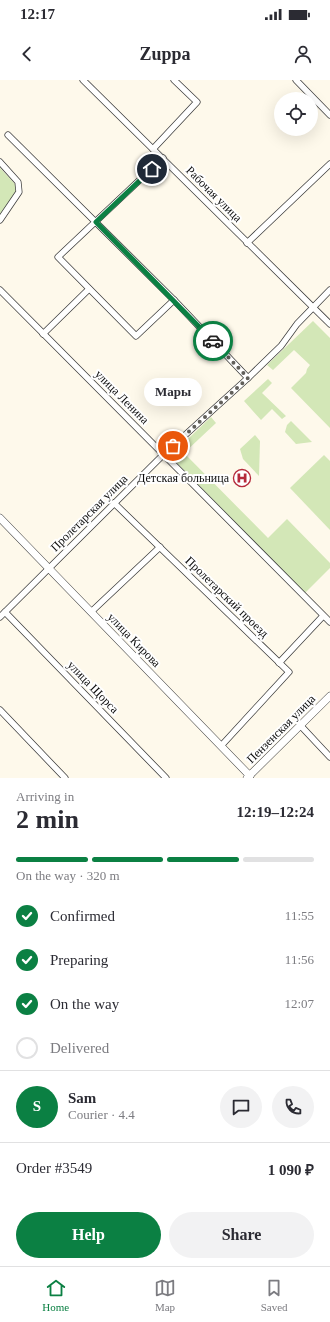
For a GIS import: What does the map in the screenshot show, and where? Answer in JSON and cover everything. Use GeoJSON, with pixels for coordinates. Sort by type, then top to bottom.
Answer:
{"type":"FeatureCollection","features":[{"type":"Feature","properties":{"kind":"street","name":"Рабочая улица"},"geometry":{"type":"LineString","coordinates":[[83,80],[330,324]]}},
{"type":"Feature","properties":{"kind":"street"},"geometry":{"type":"LineString","coordinates":[[153,149],[197,102],[174,80]]}},
{"type":"Feature","properties":{"kind":"street"},"geometry":{"type":"LineString","coordinates":[[296,80],[330,115]]}},
{"type":"Feature","properties":{"kind":"street"},"geometry":{"type":"LineString","coordinates":[[8,135],[174,300],[248,378]]}},
{"type":"Feature","properties":{"kind":"street"},"geometry":{"type":"LineString","coordinates":[[163,158],[58,257],[136,336],[174,300]]}},
{"type":"Feature","properties":{"kind":"street"},"geometry":{"type":"LineString","coordinates":[[0,162],[18,182],[19,192],[0,220]]}},
{"type":"Feature","properties":{"kind":"street"},"geometry":{"type":"LineString","coordinates":[[247,243],[330,164]]}},
{"type":"Feature","properties":{"kind":"street"},"geometry":{"type":"LineString","coordinates":[[43,334],[89,289]]}},
{"type":"Feature","properties":{"kind":"street","name":"улица Ленина"},"geometry":{"type":"LineString","coordinates":[[0,290],[330,622]]}},
{"type":"Feature","properties":{"kind":"street","name":"Пролетарская улица"},"geometry":{"type":"LineString","coordinates":[[0,617],[163,455],[281,346],[297,324],[330,290]]}},
{"type":"Feature","properties":{"kind":"street","name":"Пролетарский проезд"},"geometry":{"type":"LineString","coordinates":[[114,503],[289,672],[221,746]]}},
{"type":"Feature","properties":{"kind":"street","name":"улица Кирова"},"geometry":{"type":"LineString","coordinates":[[0,518],[221,746],[249,777]]}},
{"type":"Feature","properties":{"kind":"street"},"geometry":{"type":"LineString","coordinates":[[91,612],[160,547]]}},
{"type":"Feature","properties":{"kind":"street","name":"улица Щорса"},"geometry":{"type":"LineString","coordinates":[[5,612],[166,778]]}},
{"type":"Feature","properties":{"kind":"street"},"geometry":{"type":"LineString","coordinates":[[279,663],[323,616]]}},
{"type":"Feature","properties":{"kind":"street","name":"Пензенская улица"},"geometry":{"type":"LineString","coordinates":[[249,777],[330,696]]}},
{"type":"Feature","properties":{"kind":"street"},"geometry":{"type":"LineString","coordinates":[[0,710],[65,778]]}},
{"type":"Feature","properties":{"kind":"street"},"geometry":{"type":"LineString","coordinates":[[300,726],[330,757]]}},
{"type":"Feature","properties":{"kind":"green space"},"geometry":{"type":"Polygon","coordinates":[[[0,168],[15,184],[16,192],[0,215],[0,168]]]}},
{"type":"Feature","properties":{"kind":"green space"},"geometry":{"type":"Polygon","coordinates":[[[313,321],[330,338],[330,428],[291,388],[306,373],[310,365],[294,350],[273,370],[267,365],[313,321]]]}},
{"type":"Feature","properties":{"kind":"green space"},"geometry":{"type":"Polygon","coordinates":[[[268,379],[272,383],[262,393],[286,416],[282,419],[272,409],[261,420],[244,401],[268,379]]]}},
{"type":"Feature","properties":{"kind":"green space"},"geometry":{"type":"Polygon","coordinates":[[[211,417],[216,423],[184,453],[268,538],[287,519],[330,563],[330,568],[305,593],[170,456],[211,417]]]}},
{"type":"Feature","properties":{"kind":"green space"},"geometry":{"type":"Polygon","coordinates":[[[291,421],[312,442],[296,444],[285,432],[287,425],[291,421]]]}},
{"type":"Feature","properties":{"kind":"green space"},"geometry":{"type":"Polygon","coordinates":[[[255,435],[260,441],[259,476],[243,459],[240,449],[255,435]]]}},
{"type":"Feature","properties":{"kind":"green space"},"geometry":{"type":"Polygon","coordinates":[[[324,455],[330,461],[330,530],[290,488],[324,455]]]}},
{"type":"Feature","properties":{"kind":"way so far"},"geometry":{"type":"LineString","coordinates":[[173,446],[248,378],[213,341]]}},
{"type":"Feature","properties":{"kind":"place","name":"Мары"},"geometry":{"type":"Point","coordinates":[173,446]}},
{"type":"Feature","properties":{"kind":"place","name":"Детская больница"},"geometry":{"type":"Point","coordinates":[242,478]}},
{"type":"Feature","properties":{"kind":"route"},"geometry":{"type":"LineString","coordinates":[[152,169],[96,222],[213,341]]}}]}
